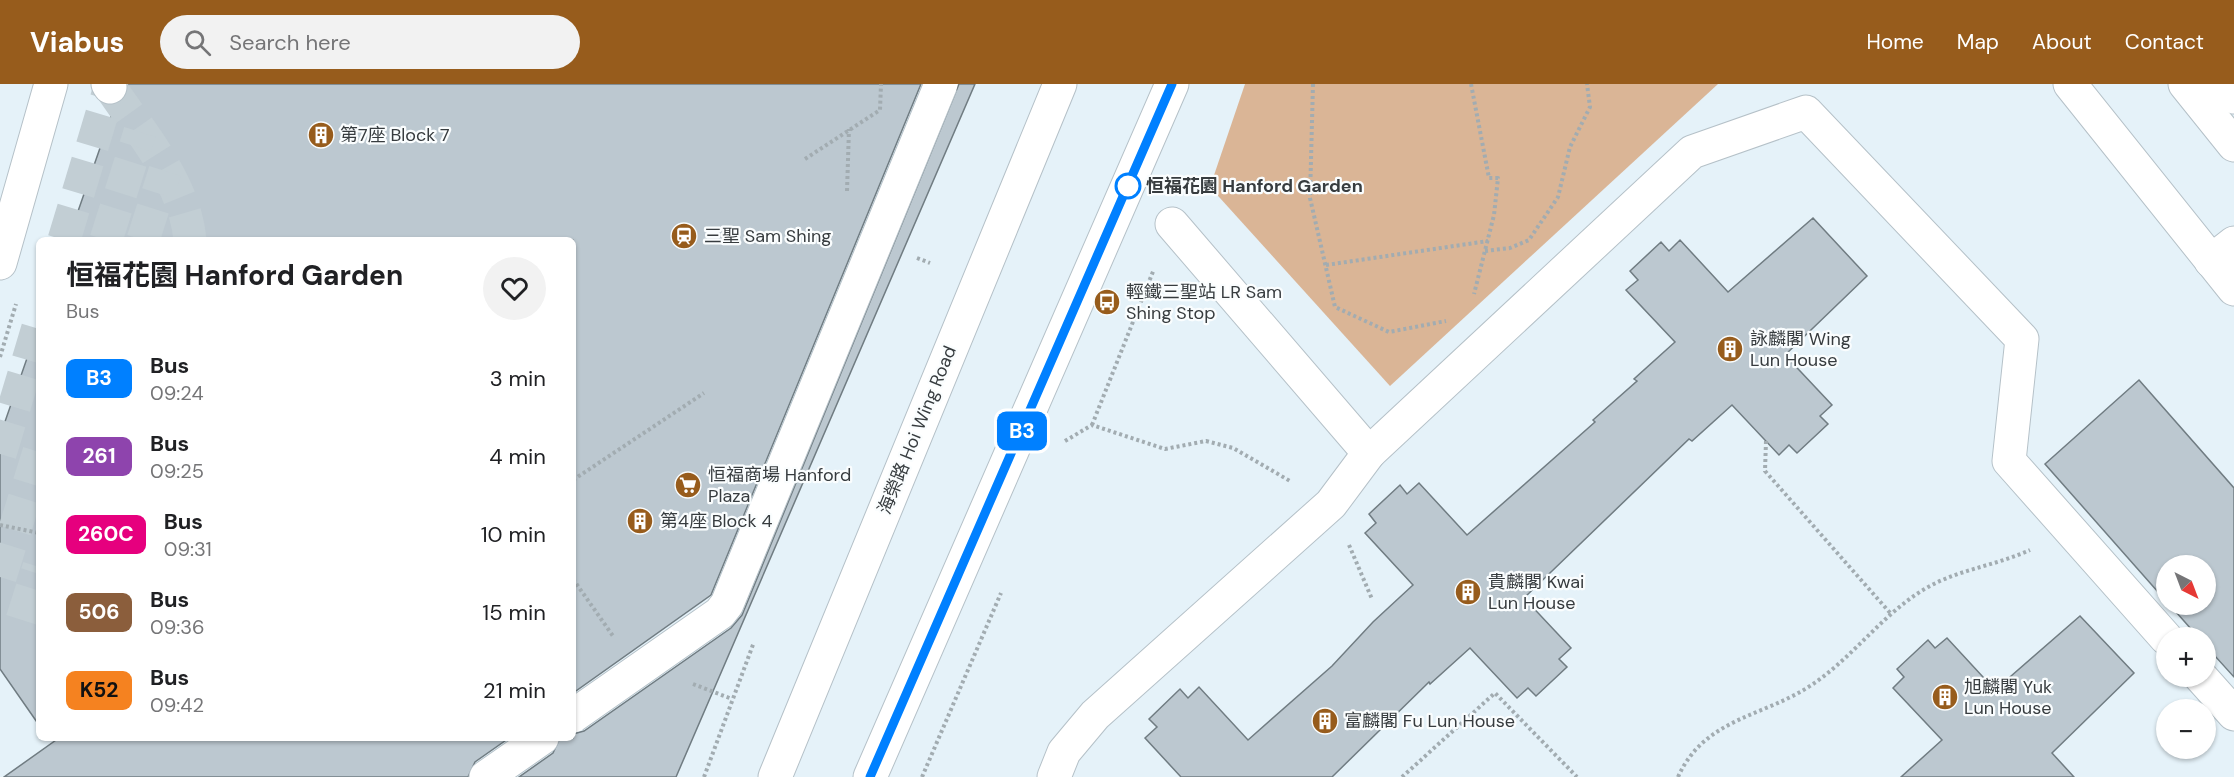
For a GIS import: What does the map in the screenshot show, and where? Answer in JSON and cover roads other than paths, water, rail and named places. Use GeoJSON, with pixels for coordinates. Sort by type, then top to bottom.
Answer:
{"type":"FeatureCollection","features":[{"type":"Feature","properties":{"kind":"main road"},"geometry":{"type":"LineString","coordinates":[[0,263],[51,84]]}},
{"type":"Feature","properties":{"kind":"main road"},"geometry":{"type":"LineString","coordinates":[[576,714],[720,613],[727,603],[941,84]]}},
{"type":"Feature","properties":{"kind":"main road","name":"海榮路 Hoi Wing Road"},"geometry":{"type":"LineString","coordinates":[[775,777],[1060,84]]}},
{"type":"Feature","properties":{"kind":"main road"},"geometry":{"type":"LineString","coordinates":[[870,777],[1172,84]]}},
{"type":"Feature","properties":{"kind":"main road"},"geometry":{"type":"LineString","coordinates":[[2070,84],[2222,252],[2234,289]]}},
{"type":"Feature","properties":{"kind":"main road"},"geometry":{"type":"LineString","coordinates":[[2186,84],[2234,145]]}},
{"type":"Feature","properties":{"kind":"main road"},"geometry":{"type":"LineString","coordinates":[[2217,84],[2234,97]]}},
{"type":"Feature","properties":{"kind":"main road"},"geometry":{"type":"LineString","coordinates":[[1054,777],[1064,752],[1095,715],[1331,504],[1369,453],[1692,152],[1806,112],[2022,339],[2009,461],[2156,627]]}},
{"type":"Feature","properties":{"kind":"main road"},"geometry":{"type":"LineString","coordinates":[[1172,224],[1369,453]]}},
{"type":"Feature","properties":{"kind":"main road"},"geometry":{"type":"LineString","coordinates":[[2210,687],[2234,714]]}},
{"type":"Feature","properties":{"kind":"main road"},"geometry":{"type":"LineString","coordinates":[[486,777],[538,741]]}},
{"type":"Feature","properties":{"kind":"tunnel"},"geometry":{"type":"LineString","coordinates":[[110,87],[160,159],[171,179],[180,199],[189,237]]}},
{"type":"Feature","properties":{"kind":"tunnel"},"geometry":{"type":"LineString","coordinates":[[65,237],[110,87]]}},
{"type":"Feature","properties":{"kind":"tunnel"},"geometry":{"type":"LineString","coordinates":[[107,237],[140,132]]}},
{"type":"Feature","properties":{"kind":"tunnel"},"geometry":{"type":"LineString","coordinates":[[144,237],[165,171]]}},
{"type":"Feature","properties":{"kind":"tunnel"},"geometry":{"type":"LineString","coordinates":[[0,454],[36,334]]}},
{"type":"Feature","properties":{"kind":"tunnel"},"geometry":{"type":"LineString","coordinates":[[0,577],[36,462]]}},
{"type":"Feature","properties":{"kind":"tunnel"},"geometry":{"type":"LineString","coordinates":[[22,620],[36,576]]}},
{"type":"Feature","properties":{"kind":"place","name":"第7座 Block 7"},"geometry":{"type":"Point","coordinates":[321,135]}},
{"type":"Feature","properties":{"kind":"place","name":"恒福花園 Hanford Garden"},"geometry":{"type":"Point","coordinates":[1128,186]}},
{"type":"Feature","properties":{"kind":"place","name":"三聖 Sam Shing"},"geometry":{"type":"Point","coordinates":[684,236]}},
{"type":"Feature","properties":{"kind":"place","name":"輕鐵三聖站 LR Sam Shing Stop"},"geometry":{"type":"Point","coordinates":[1107,302]}},
{"type":"Feature","properties":{"kind":"place","name":"詠麟閣 Wing Lun House"},"geometry":{"type":"Point","coordinates":[1730,349]}},
{"type":"Feature","properties":{"kind":"place","name":"恒福商場 Hanford Plaza"},"geometry":{"type":"Point","coordinates":[688,485]}},
{"type":"Feature","properties":{"kind":"place","name":"第4座 Block 4"},"geometry":{"type":"Point","coordinates":[640,521]}},
{"type":"Feature","properties":{"kind":"place","name":"貴麟閣 Kwai Lun House"},"geometry":{"type":"Point","coordinates":[1468,592]}},
{"type":"Feature","properties":{"kind":"place","name":"旭麟閣 Yuk Lun House"},"geometry":{"type":"Point","coordinates":[1945,697]}},
{"type":"Feature","properties":{"kind":"place","name":"富麟閣 Fu Lun House"},"geometry":{"type":"Point","coordinates":[1325,721]}}]}
